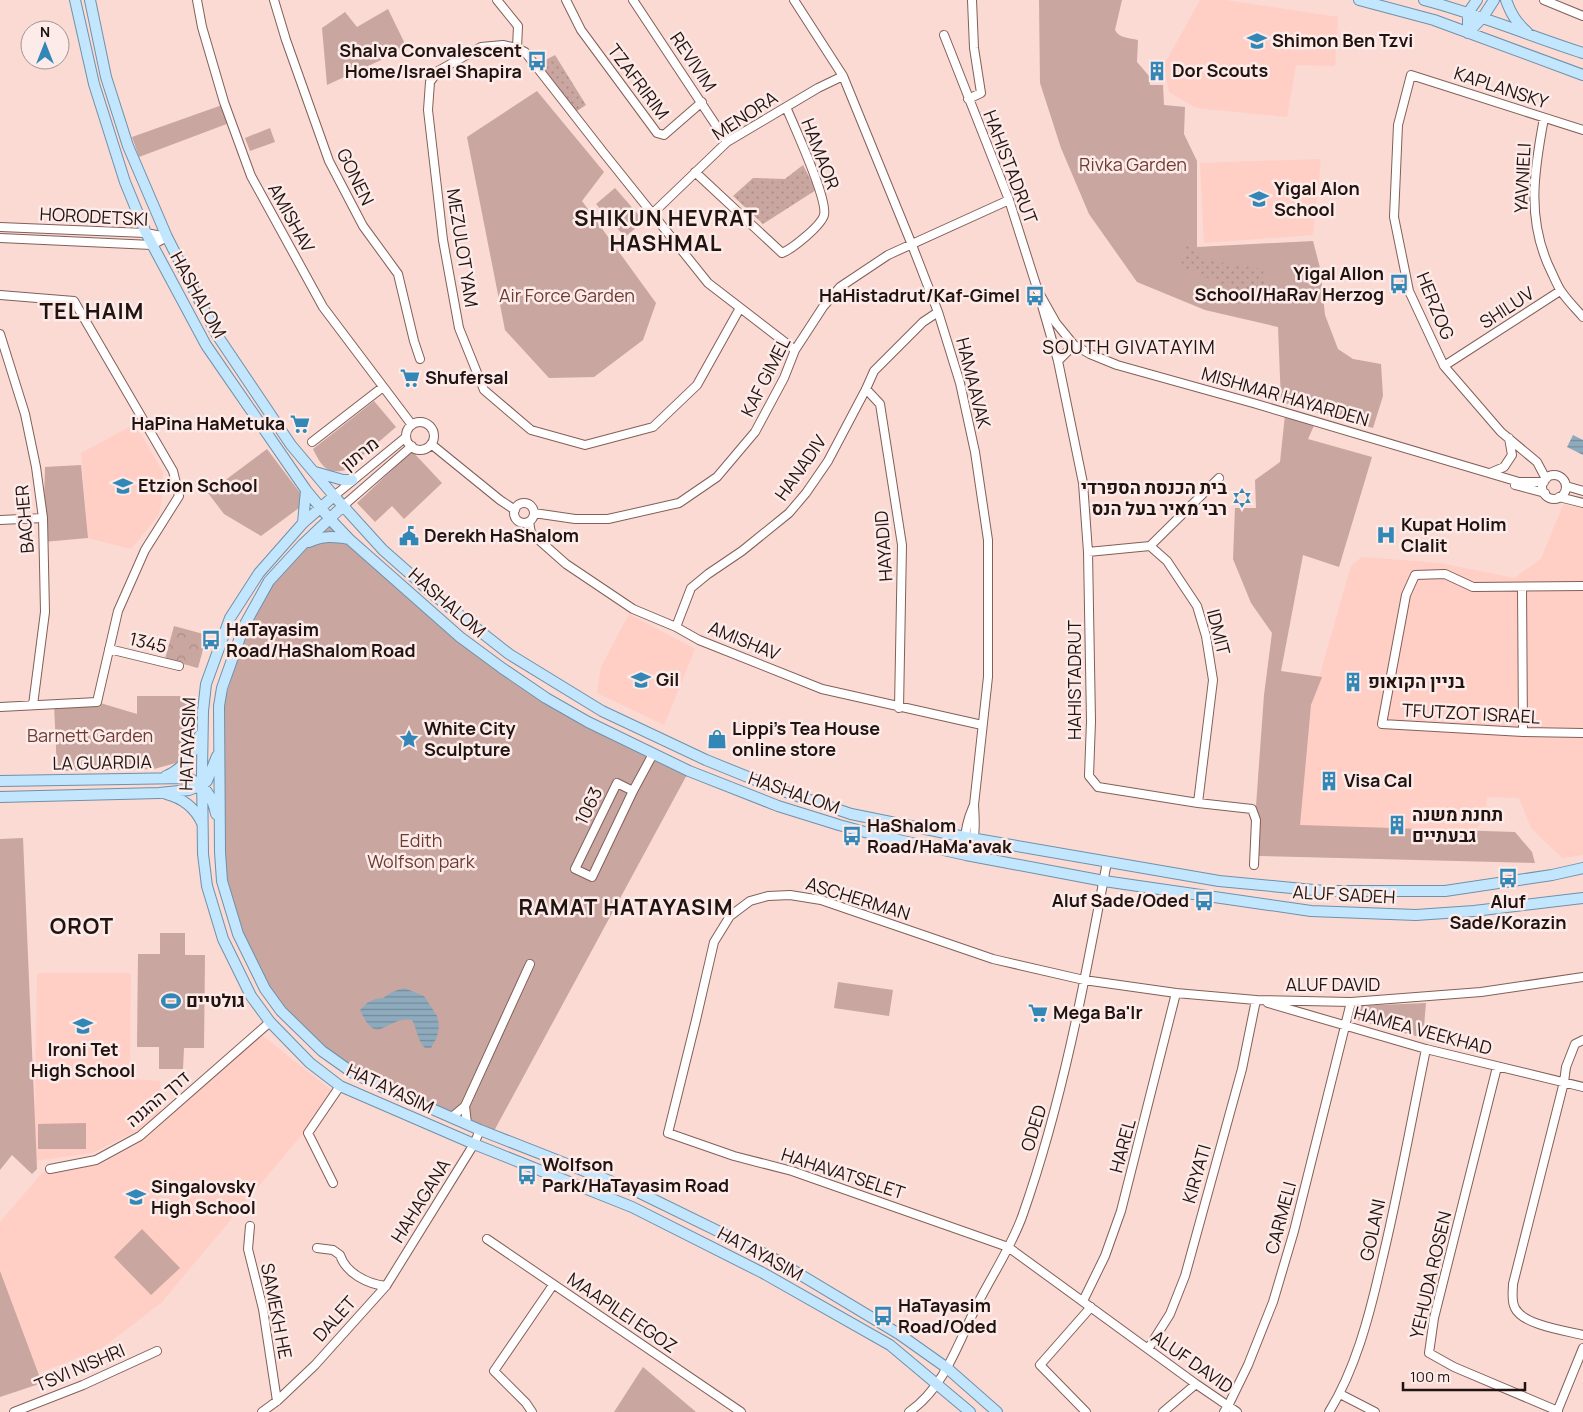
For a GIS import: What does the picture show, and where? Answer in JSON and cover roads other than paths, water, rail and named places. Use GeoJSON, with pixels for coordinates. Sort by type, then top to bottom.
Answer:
{"type":"FeatureCollection","features":[{"type":"Feature","properties":{"kind":"main road","name":"HASHALOM"},"geometry":{"type":"LineString","coordinates":[[75,0],[94,84],[125,182],[146,233],[206,346],[320,508],[349,539],[460,637],[546,698],[588,722],[689,771],[778,806],[848,828],[966,855],[1104,881]]}},
{"type":"Feature","properties":{"kind":"main road","name":"HASHALOM"},"geometry":{"type":"LineString","coordinates":[[90,0],[106,77],[128,146],[167,237],[217,335],[291,445],[312,471],[383,550],[469,624],[509,654],[602,711],[706,760],[780,790],[851,814],[969,838],[1108,862]]}},
{"type":"Feature","properties":{"kind":"main road"},"geometry":{"type":"LineString","coordinates":[[1359,0],[1434,20],[1583,75]]}},
{"type":"Feature","properties":{"kind":"main road"},"geometry":{"type":"LineString","coordinates":[[1424,0],[1483,17],[1534,38],[1583,54]]}},
{"type":"Feature","properties":{"kind":"main road"},"geometry":{"type":"LineString","coordinates":[[1468,33],[1468,13],[1477,0]]}},
{"type":"Feature","properties":{"kind":"main road"},"geometry":{"type":"LineString","coordinates":[[1468,33],[1483,17],[1494,0]]}},
{"type":"Feature","properties":{"kind":"main road"},"geometry":{"type":"LineString","coordinates":[[1506,0],[1518,24],[1534,38]]}},
{"type":"Feature","properties":{"kind":"main road"},"geometry":{"type":"LineString","coordinates":[[312,471],[336,479],[352,480]]}},
{"type":"Feature","properties":{"kind":"main road"},"geometry":{"type":"LineString","coordinates":[[303,523],[306,490]]}},
{"type":"Feature","properties":{"kind":"main road","name":"HATAYASIM"},"geometry":{"type":"LineString","coordinates":[[334,496],[303,523],[260,574],[230,618],[206,684],[202,729],[203,854],[206,886],[223,939],[251,996],[270,1022],[310,1063],[340,1086],[474,1144],[632,1207],[763,1272],[890,1345],[970,1412]]}},
{"type":"Feature","properties":{"kind":"main road","name":"HATAYASIM"},"geometry":{"type":"LineString","coordinates":[[343,506],[303,544],[269,581],[244,626],[222,688],[219,706],[222,881],[238,934],[266,989],[281,1011],[322,1051],[353,1073],[480,1130],[638,1192],[771,1258],[900,1334],[947,1368],[996,1412]]}},
{"type":"Feature","properties":{"kind":"main road"},"geometry":{"type":"LineString","coordinates":[[303,544],[320,537],[331,536],[349,539]]}},
{"type":"Feature","properties":{"kind":"main road"},"geometry":{"type":"LineString","coordinates":[[161,777],[176,771],[186,761],[196,746],[202,729]]}},
{"type":"Feature","properties":{"kind":"main road"},"geometry":{"type":"LineString","coordinates":[[219,748],[209,777],[202,785],[214,805],[220,840]]}},
{"type":"Feature","properties":{"kind":"main road","name":"LA GUARDIA"},"geometry":{"type":"LineString","coordinates":[[0,781],[161,777],[187,778],[195,780],[202,785]]}},
{"type":"Feature","properties":{"kind":"main road","name":"LA GUARDIA"},"geometry":{"type":"LineString","coordinates":[[0,796],[160,793],[189,790],[202,785]]}},
{"type":"Feature","properties":{"kind":"main road"},"geometry":{"type":"LineString","coordinates":[[160,793],[174,796],[185,802],[196,812],[203,824]]}},
{"type":"Feature","properties":{"kind":"main road","name":"ALUF SADEH"},"geometry":{"type":"LineString","coordinates":[[1108,862],[1219,881],[1324,891],[1444,891],[1583,868]]}},
{"type":"Feature","properties":{"kind":"main road","name":"ALUF SADEH"},"geometry":{"type":"LineString","coordinates":[[1104,881],[1311,911],[1359,914],[1416,915],[1583,898]]}},
{"type":"Feature","properties":{"kind":"street","name":"AMISHAV"},"geometry":{"type":"LineString","coordinates":[[197,0],[202,27],[224,102],[251,176],[323,307],[412,425]]}},
{"type":"Feature","properties":{"kind":"street","name":"GONEN"},"geometry":{"type":"LineString","coordinates":[[274,0],[286,40],[329,161],[363,226],[398,274],[420,359]]}},
{"type":"Feature","properties":{"kind":"street"},"geometry":{"type":"LineString","coordinates":[[497,0],[518,26],[517,48],[525,52],[708,283],[795,350]]}},
{"type":"Feature","properties":{"kind":"street","name":"TZAFRIRIM"},"geometry":{"type":"LineString","coordinates":[[566,0],[581,30],[657,133],[664,135],[702,102]]}},
{"type":"Feature","properties":{"kind":"street","name":"REVIVIM"},"geometry":{"type":"LineString","coordinates":[[633,0],[727,142]]}},
{"type":"Feature","properties":{"kind":"street","name":"HAMAAVAK"},"geometry":{"type":"LineString","coordinates":[[794,0],[843,76],[912,245],[948,340],[975,452],[988,540],[988,677],[974,805],[975,823],[969,838],[972,847],[966,855]]}},
{"type":"Feature","properties":{"kind":"street","name":"HAHISTADRUT"},"geometry":{"type":"LineString","coordinates":[[972,0],[974,48],[981,93],[968,98],[1009,200],[1038,291],[1058,360],[1083,483],[1088,552],[1091,721],[1089,776],[1098,787],[1198,803],[1252,809],[1256,820],[1254,865]]}},
{"type":"Feature","properties":{"kind":"street"},"geometry":{"type":"LineString","coordinates":[[1544,0],[1583,16]]}},
{"type":"Feature","properties":{"kind":"street"},"geometry":{"type":"LineString","coordinates":[[944,35],[968,98]]}},
{"type":"Feature","properties":{"kind":"street","name":"MEZULOT YAM"},"geometry":{"type":"LineString","coordinates":[[517,48],[503,45],[481,47],[438,71],[430,82],[428,110],[443,240],[459,328],[484,390],[531,430],[585,445],[653,427],[697,385],[740,308]]}},
{"type":"Feature","properties":{"kind":"street","name":"MENORA"},"geometry":{"type":"LineString","coordinates":[[652,214],[727,142],[818,88],[843,76]]}},
{"type":"Feature","properties":{"kind":"street","name":"KAPLANSKY"},"geometry":{"type":"LineString","coordinates":[[1410,76],[1583,130]]}},
{"type":"Feature","properties":{"kind":"street","name":"HERZOG"},"geometry":{"type":"LineString","coordinates":[[1410,76],[1398,125],[1394,217],[1409,291],[1444,366],[1509,438],[1537,462],[1545,480]]}},
{"type":"Feature","properties":{"kind":"street","name":"HAMAOR"},"geometry":{"type":"LineString","coordinates":[[695,172],[782,253],[790,250],[820,221],[824,214],[818,185],[786,107]]}},
{"type":"Feature","properties":{"kind":"street","name":"YAVNIELI"},"geometry":{"type":"LineString","coordinates":[[1544,118],[1536,159],[1533,201],[1536,227],[1544,256],[1560,291],[1583,317]]}},
{"type":"Feature","properties":{"kind":"street","name":"KAF GIMEL"},"geometry":{"type":"LineString","coordinates":[[534,513],[575,519],[608,519],[679,503],[717,477],[755,432],[784,378],[795,350],[823,307],[840,287],[888,255],[1009,200]]}},
{"type":"Feature","properties":{"kind":"street","name":"HORODETSKI"},"geometry":{"type":"LineString","coordinates":[[0,227],[146,233],[167,237]]}},
{"type":"Feature","properties":{"kind":"street","name":"HORODETSKI"},"geometry":{"type":"LineString","coordinates":[[0,238],[152,245],[167,237]]}},
{"type":"Feature","properties":{"kind":"street","name":"HAHISTADRUT"},"geometry":{"type":"LineString","coordinates":[[1038,291],[1056,322],[1074,345]]}},
{"type":"Feature","properties":{"kind":"street","name":"SHILUV"},"geometry":{"type":"LineString","coordinates":[[1444,366],[1560,291]]}},
{"type":"Feature","properties":{"kind":"street"},"geometry":{"type":"LineString","coordinates":[[0,295],[74,300],[173,471],[178,496],[145,550],[118,611],[97,702],[0,707]]}},
{"type":"Feature","properties":{"kind":"street","name":"HANADIV"},"geometry":{"type":"LineString","coordinates":[[676,627],[691,588],[742,551],[789,513],[806,493],[828,461],[874,371],[923,322],[938,312]]}},
{"type":"Feature","properties":{"kind":"street","name":"BACHER"},"geometry":{"type":"LineString","coordinates":[[0,334],[25,414],[36,467],[43,518],[45,612],[33,705]]}},
{"type":"Feature","properties":{"kind":"street"},"geometry":{"type":"LineString","coordinates":[[1054,348],[1067,336]]}},
{"type":"Feature","properties":{"kind":"street"},"geometry":{"type":"LineString","coordinates":[[1058,360],[1074,345]]}},
{"type":"Feature","properties":{"kind":"street","name":"MISHMAR HAYARDEN"},"geometry":{"type":"LineString","coordinates":[[1074,345],[1117,365],[1253,403],[1490,474],[1519,482],[1545,480]]}},
{"type":"Feature","properties":{"kind":"street"},"geometry":{"type":"LineString","coordinates":[[312,442],[383,387]]}},
{"type":"Feature","properties":{"kind":"street","name":"HAYADID"},"geometry":{"type":"LineString","coordinates":[[866,389],[880,404],[902,545],[899,708]]}},
{"type":"Feature","properties":{"kind":"street"},"geometry":{"type":"LineString","coordinates":[[420,422],[428,425],[434,438],[431,444],[421,449],[412,446],[406,437],[408,428],[412,425],[420,422]]}},
{"type":"Feature","properties":{"kind":"street","name":"מרתון"},"geometry":{"type":"LineString","coordinates":[[334,496],[406,437]]}},
{"type":"Feature","properties":{"kind":"street"},"geometry":{"type":"LineString","coordinates":[[1490,474],[1504,468],[1512,455],[1509,438]]}},
{"type":"Feature","properties":{"kind":"street"},"geometry":{"type":"LineString","coordinates":[[431,444],[515,510]]}},
{"type":"Feature","properties":{"kind":"street","name":"מרתון"},"geometry":{"type":"LineString","coordinates":[[343,506],[412,446]]}},
{"type":"Feature","properties":{"kind":"street","name":"MISHMAR HAYARDEN"},"geometry":{"type":"LineString","coordinates":[[1490,474],[1516,485],[1544,493]]}},
{"type":"Feature","properties":{"kind":"street"},"geometry":{"type":"LineString","coordinates":[[1583,491],[1566,486],[1560,477],[1552,475],[1545,480],[1543,490],[1550,498],[1583,503]]}},
{"type":"Feature","properties":{"kind":"street"},"geometry":{"type":"LineString","coordinates":[[1088,552],[1150,546],[1219,478]]}},
{"type":"Feature","properties":{"kind":"street"},"geometry":{"type":"LineString","coordinates":[[1559,498],[1564,493],[1566,486]]}},
{"type":"Feature","properties":{"kind":"street"},"geometry":{"type":"LineString","coordinates":[[525,504],[531,507],[534,513],[528,522],[522,522],[515,515],[515,510],[518,505],[525,504]]}},
{"type":"Feature","properties":{"kind":"street"},"geometry":{"type":"LineString","coordinates":[[0,520],[43,518]]}},
{"type":"Feature","properties":{"kind":"street","name":"AMISHAV"},"geometry":{"type":"LineString","coordinates":[[528,522],[531,533],[566,564],[633,609],[676,627],[699,640],[822,689],[899,708],[982,725]]}},
{"type":"Feature","properties":{"kind":"street","name":"IDMIT"},"geometry":{"type":"LineString","coordinates":[[1150,546],[1166,561],[1197,606],[1206,636],[1213,680],[1198,803]]}},
{"type":"Feature","properties":{"kind":"street","name":"TFUTZOT ISRAEL"},"geometry":{"type":"LineString","coordinates":[[1583,586],[1473,587],[1445,574],[1415,575],[1406,595],[1382,724],[1524,732],[1583,732]]}},
{"type":"Feature","properties":{"kind":"street"},"geometry":{"type":"LineString","coordinates":[[1522,587],[1524,732]]}},
{"type":"Feature","properties":{"kind":"street","name":"1345"},"geometry":{"type":"LineString","coordinates":[[109,649],[179,666]]}},
{"type":"Feature","properties":{"kind":"street","name":"1063"},"geometry":{"type":"LineString","coordinates":[[633,791],[618,783],[575,869],[592,877],[653,754]]}},
{"type":"Feature","properties":{"kind":"street","name":"ODED"},"geometry":{"type":"LineString","coordinates":[[937,1384],[947,1368],[977,1304],[1023,1216],[1056,1107],[1108,862]]}},
{"type":"Feature","properties":{"kind":"street","name":"ASCHERMAN"},"geometry":{"type":"LineString","coordinates":[[668,1133],[714,942],[730,916],[750,901],[768,896],[790,894],[821,900],[994,959],[1084,980]]}},
{"type":"Feature","properties":{"kind":"street"},"geometry":{"type":"LineString","coordinates":[[452,1117],[465,1106],[530,964]]}},
{"type":"Feature","properties":{"kind":"street","name":"ALUF DAVID"},"geometry":{"type":"LineString","coordinates":[[1084,980],[1176,993],[1256,1000],[1351,1002],[1481,992],[1583,977]]}},
{"type":"Feature","properties":{"kind":"street","name":"HAREL"},"geometry":{"type":"LineString","coordinates":[[1083,1302],[1105,1256],[1120,1211],[1176,993]]}},
{"type":"Feature","properties":{"kind":"street","name":"HAMEA VEEKHAD"},"geometry":{"type":"LineString","coordinates":[[1256,1000],[1426,1049],[1583,1087]]}},
{"type":"Feature","properties":{"kind":"street","name":"KIRYATI"},"geometry":{"type":"LineString","coordinates":[[1148,1349],[1170,1314],[1184,1276],[1242,1069],[1256,1000]]}},
{"type":"Feature","properties":{"kind":"street","name":"CARMELI"},"geometry":{"type":"LineString","coordinates":[[1226,1409],[1248,1365],[1276,1293],[1294,1231],[1351,1002]]}},
{"type":"Feature","properties":{"kind":"street","name":"דרך ההגנה"},"geometry":{"type":"LineString","coordinates":[[50,1169],[96,1160],[140,1136],[270,1022]]}},
{"type":"Feature","properties":{"kind":"street"},"geometry":{"type":"LineString","coordinates":[[1583,1040],[1575,1044],[1566,1067],[1564,1082],[1513,1284],[1515,1308],[1525,1319],[1583,1336]]}},
{"type":"Feature","properties":{"kind":"street","name":"GOLANI"},"geometry":{"type":"LineString","coordinates":[[1328,1412],[1340,1394],[1369,1316],[1388,1236],[1426,1049]]}},
{"type":"Feature","properties":{"kind":"street","name":"YEHUDA ROSEN"},"geometry":{"type":"LineString","coordinates":[[1496,1067],[1468,1187],[1442,1281],[1434,1318],[1430,1353],[1454,1367],[1557,1411]]}},
{"type":"Feature","properties":{"kind":"street"},"geometry":{"type":"LineString","coordinates":[[333,1183],[308,1133],[340,1086]]}},
{"type":"Feature","properties":{"kind":"street"},"geometry":{"type":"LineString","coordinates":[[465,1106],[467,1124]]}},
{"type":"Feature","properties":{"kind":"street","name":"HAHAGANA"},"geometry":{"type":"LineString","coordinates":[[386,1286],[474,1144],[480,1130]]}},
{"type":"Feature","properties":{"kind":"street","name":"HAHAVATSELET"},"geometry":{"type":"LineString","coordinates":[[668,1133],[734,1156],[792,1171],[1008,1247]]}},
{"type":"Feature","properties":{"kind":"street","name":"SAMEKH HE"},"geometry":{"type":"LineString","coordinates":[[250,1226],[248,1248],[263,1309],[277,1401]]}},
{"type":"Feature","properties":{"kind":"street","name":"MAAPILEI EGOZ"},"geometry":{"type":"LineString","coordinates":[[487,1239],[741,1412]]}},
{"type":"Feature","properties":{"kind":"street","name":"ALUF DAVID"},"geometry":{"type":"LineString","coordinates":[[1008,1247],[1196,1384],[1226,1409],[1237,1412]]}},
{"type":"Feature","properties":{"kind":"street"},"geometry":{"type":"LineString","coordinates":[[317,1248],[333,1250],[340,1255],[343,1264],[353,1272],[374,1284],[386,1286]]}},
{"type":"Feature","properties":{"kind":"street"},"geometry":{"type":"LineString","coordinates":[[532,1412],[526,1403],[494,1371],[553,1285]]}},
{"type":"Feature","properties":{"kind":"street","name":"DALET"},"geometry":{"type":"LineString","coordinates":[[262,1412],[277,1401],[315,1365],[386,1286]]}},
{"type":"Feature","properties":{"kind":"street"},"geometry":{"type":"LineString","coordinates":[[1086,1412],[1040,1365],[1091,1307]]}},
{"type":"Feature","properties":{"kind":"street"},"geometry":{"type":"LineString","coordinates":[[1557,1411],[1583,1348]]}},
{"type":"Feature","properties":{"kind":"street","name":"TSVI NISHRI"},"geometry":{"type":"LineString","coordinates":[[15,1412],[83,1385],[157,1351]]}},
{"type":"Feature","properties":{"kind":"street"},"geometry":{"type":"LineString","coordinates":[[909,1412],[937,1384]]}},
{"type":"Feature","properties":{"kind":"street"},"geometry":{"type":"LineString","coordinates":[[1163,1412],[1196,1384]]}},
{"type":"Feature","properties":{"kind":"street"},"geometry":{"type":"LineString","coordinates":[[1340,1394],[1375,1412]]}},
{"type":"Feature","properties":{"kind":"water"},"geometry":{"type":"Polygon","coordinates":[[[1573,435],[1583,440],[1583,455],[1567,447],[1573,435]]]}},
{"type":"Feature","properties":{"kind":"water"},"geometry":{"type":"Polygon","coordinates":[[[404,988],[424,996],[437,1016],[439,1026],[437,1037],[431,1048],[425,1048],[419,1039],[412,1020],[395,1022],[378,1029],[372,1028],[366,1022],[360,1010],[367,1003],[375,999],[383,998],[392,992],[404,988]]]}},
{"type":"Feature","properties":{"kind":"place","name":"Shimon Ben Tzvi"},"geometry":{"type":"Point","coordinates":[1257,41]}},
{"type":"Feature","properties":{"kind":"place","name":"Shalva Convalescent Home/Israel Shapira"},"geometry":{"type":"Point","coordinates":[537,61]}},
{"type":"Feature","properties":{"kind":"place","name":"Dor Scouts"},"geometry":{"type":"Point","coordinates":[1157,71]}},
{"type":"Feature","properties":{"kind":"place","name":"Yigal Alon School"},"geometry":{"type":"Point","coordinates":[1259,199]}},
{"type":"Feature","properties":{"kind":"place","name":"Yigal Allon School/HaRav Herzog"},"geometry":{"type":"Point","coordinates":[1399,284]}},
{"type":"Feature","properties":{"kind":"place","name":"HaHistadrut/Kaf-Gimel"},"geometry":{"type":"Point","coordinates":[1035,296]}},
{"type":"Feature","properties":{"kind":"place","name":"Shufersal"},"geometry":{"type":"Point","coordinates":[410,378]}},
{"type":"Feature","properties":{"kind":"place","name":"HaPina HaMetuka"},"geometry":{"type":"Point","coordinates":[300,424]}},
{"type":"Feature","properties":{"kind":"place","name":"Etzion School"},"geometry":{"type":"Point","coordinates":[123,486]}},
{"type":"Feature","properties":{"kind":"place","name":"בית הכנסת הספרדי רבי מאיר בעל הנס"},"geometry":{"type":"Point","coordinates":[1242,498]}},
{"type":"Feature","properties":{"kind":"place","name":"Kupat Holim Clalit"},"geometry":{"type":"Point","coordinates":[1386,535]}},
{"type":"Feature","properties":{"kind":"place","name":"Derekh HaShalom"},"geometry":{"type":"Point","coordinates":[409,536]}},
{"type":"Feature","properties":{"kind":"place","name":"HaTayasim Road/HaShalom Road"},"geometry":{"type":"Point","coordinates":[211,640]}},
{"type":"Feature","properties":{"kind":"place","name":"Gil"},"geometry":{"type":"Point","coordinates":[641,680]}},
{"type":"Feature","properties":{"kind":"place","name":"בניין הקואופ"},"geometry":{"type":"Point","coordinates":[1353,682]}},
{"type":"Feature","properties":{"kind":"place","name":"White City Sculpture"},"geometry":{"type":"Point","coordinates":[409,739]}},
{"type":"Feature","properties":{"kind":"place","name":"Lippi’s Tea House online store"},"geometry":{"type":"Point","coordinates":[717,739]}},
{"type":"Feature","properties":{"kind":"place","name":"Visa Cal"},"geometry":{"type":"Point","coordinates":[1329,781]}},
{"type":"Feature","properties":{"kind":"place","name":"תחנת משנה גבעתיים"},"geometry":{"type":"Point","coordinates":[1397,825]}},
{"type":"Feature","properties":{"kind":"place","name":"HaShalom Road/HaMa'avak"},"geometry":{"type":"Point","coordinates":[852,836]}},
{"type":"Feature","properties":{"kind":"place","name":"Aluf Sade/Korazin"},"geometry":{"type":"Point","coordinates":[1508,878]}},
{"type":"Feature","properties":{"kind":"place","name":"Aluf Sade/Oded"},"geometry":{"type":"Point","coordinates":[1204,901]}},
{"type":"Feature","properties":{"kind":"place","name":"גולטיים"},"geometry":{"type":"Point","coordinates":[171,1001]}},
{"type":"Feature","properties":{"kind":"place","name":"Mega Ba'Ir"},"geometry":{"type":"Point","coordinates":[1038,1013]}},
{"type":"Feature","properties":{"kind":"place","name":"Ironi Tet High School"},"geometry":{"type":"Point","coordinates":[83,1026]}},
{"type":"Feature","properties":{"kind":"place","name":"Wolfson Park/HaTayasim Road"},"geometry":{"type":"Point","coordinates":[527,1175]}},
{"type":"Feature","properties":{"kind":"place","name":"Singalovsky High School"},"geometry":{"type":"Point","coordinates":[136,1197]}},
{"type":"Feature","properties":{"kind":"place","name":"HaTayasim Road/Oded"},"geometry":{"type":"Point","coordinates":[883,1316]}},
{"type":"Feature","properties":{"kind":"district","name":"SHIKUN HEVRAT HASHMAL"},"geometry":{"type":"Point","coordinates":[666,230]}},
{"type":"Feature","properties":{"kind":"district","name":"TEL HAIM"},"geometry":{"type":"Point","coordinates":[92,311]}},
{"type":"Feature","properties":{"kind":"district","name":"SOUTH GIVATAYIM"},"geometry":{"type":"Point","coordinates":[1129,347]}},
{"type":"Feature","properties":{"kind":"district","name":"RAMAT HATAYASIM"},"geometry":{"type":"Point","coordinates":[626,907]}},
{"type":"Feature","properties":{"kind":"district","name":"OROT"},"geometry":{"type":"Point","coordinates":[82,926]}},
{"type":"Feature","properties":{"kind":"park label","name":"Rivka Garden"},"geometry":{"type":"Point","coordinates":[1133,165]}},
{"type":"Feature","properties":{"kind":"park label","name":"Air Force Garden"},"geometry":{"type":"Point","coordinates":[567,296]}},
{"type":"Feature","properties":{"kind":"park label","name":"Barnett Garden"},"geometry":{"type":"Point","coordinates":[90,736]}},
{"type":"Feature","properties":{"kind":"park label","name":"Edith Wolfson park"},"geometry":{"type":"Point","coordinates":[421,851]}}]}
